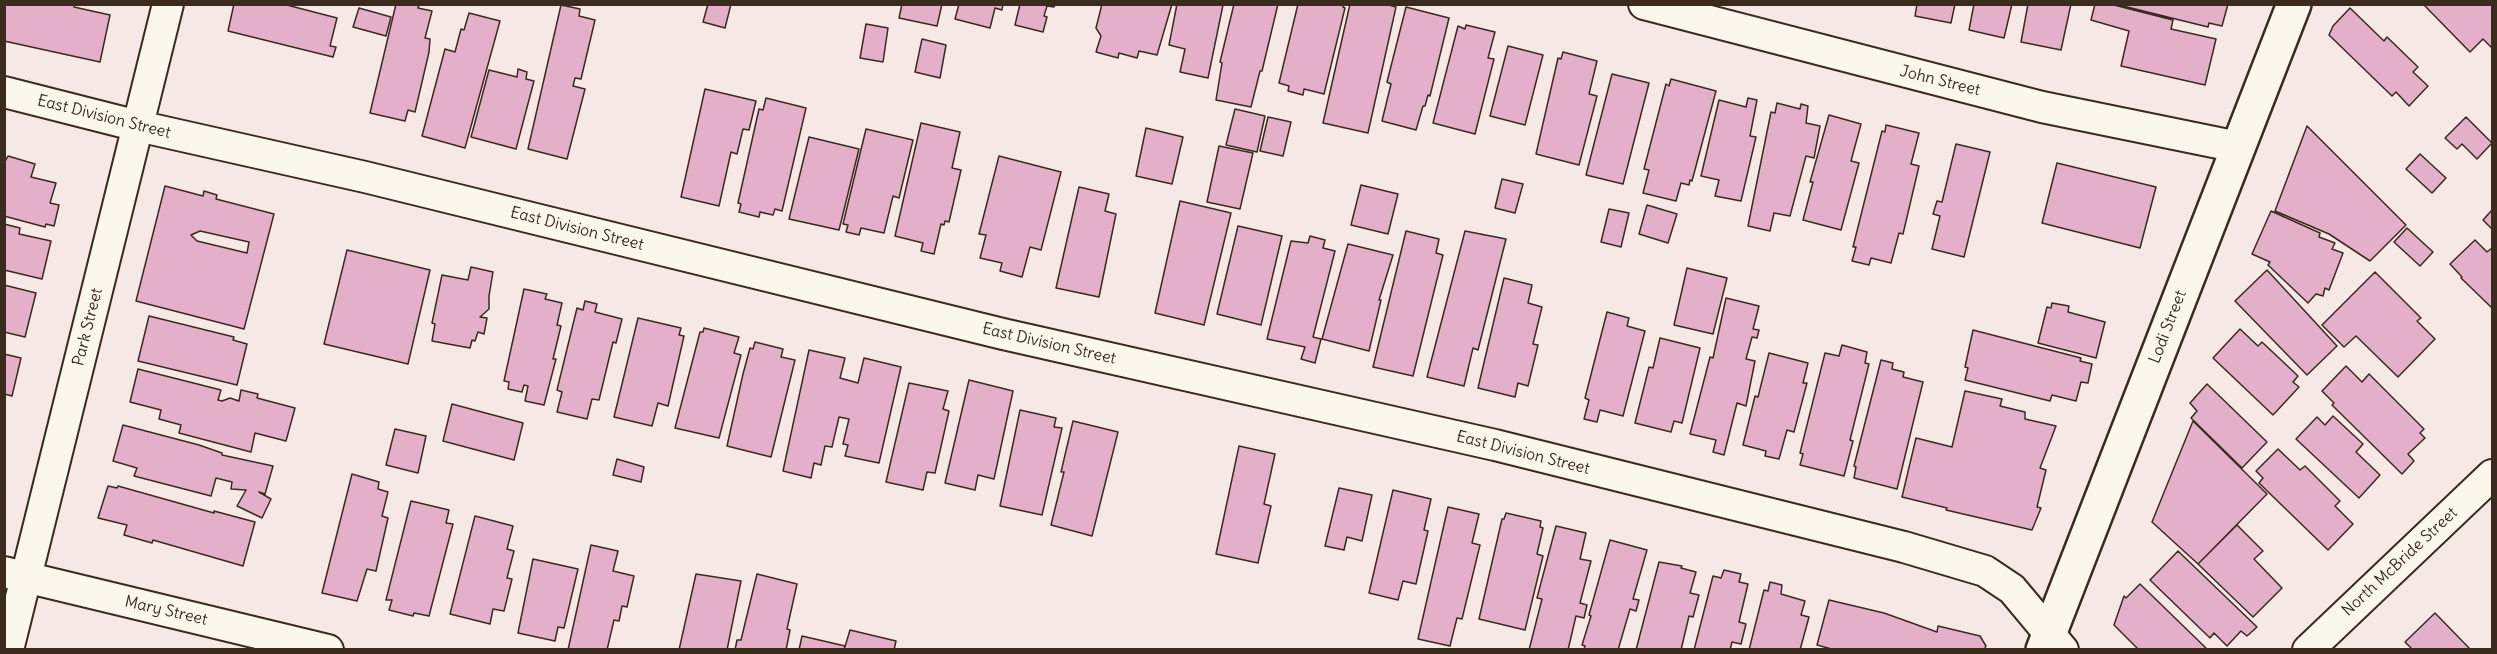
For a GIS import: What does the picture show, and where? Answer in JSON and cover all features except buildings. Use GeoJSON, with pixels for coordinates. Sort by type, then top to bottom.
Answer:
{"type":"FeatureCollection","features":[{"type":"Feature","properties":{"kind":"street","name":"Park Street"},"geometry":{"type":"LineString","coordinates":[[8,650],[15,575],[138,126],[168,4]]}},
{"type":"Feature","properties":{"kind":"street","name":"John Street"},"geometry":{"type":"LineString","coordinates":[[1644,4],[2042,107],[2238,147]]}},
{"type":"Feature","properties":{"kind":"street","name":"Lodi Street"},"geometry":{"type":"LineString","coordinates":[[2052,645],[2238,147],[2294,4]]}},
{"type":"Feature","properties":{"kind":"street","name":"East Division Street"},"geometry":{"type":"LineString","coordinates":[[4,92],[138,126],[365,177],[1003,334],[1495,446],[1904,547],[1985,571],[2012,589],[2052,645]]}},
{"type":"Feature","properties":{"kind":"street","name":"North McBride Street"},"geometry":{"type":"LineString","coordinates":[[2308,650],[2493,475]]}},
{"type":"Feature","properties":{"kind":"street","name":"Mary Street"},"geometry":{"type":"LineString","coordinates":[[15,575],[284,644],[327,650]]}}]}
